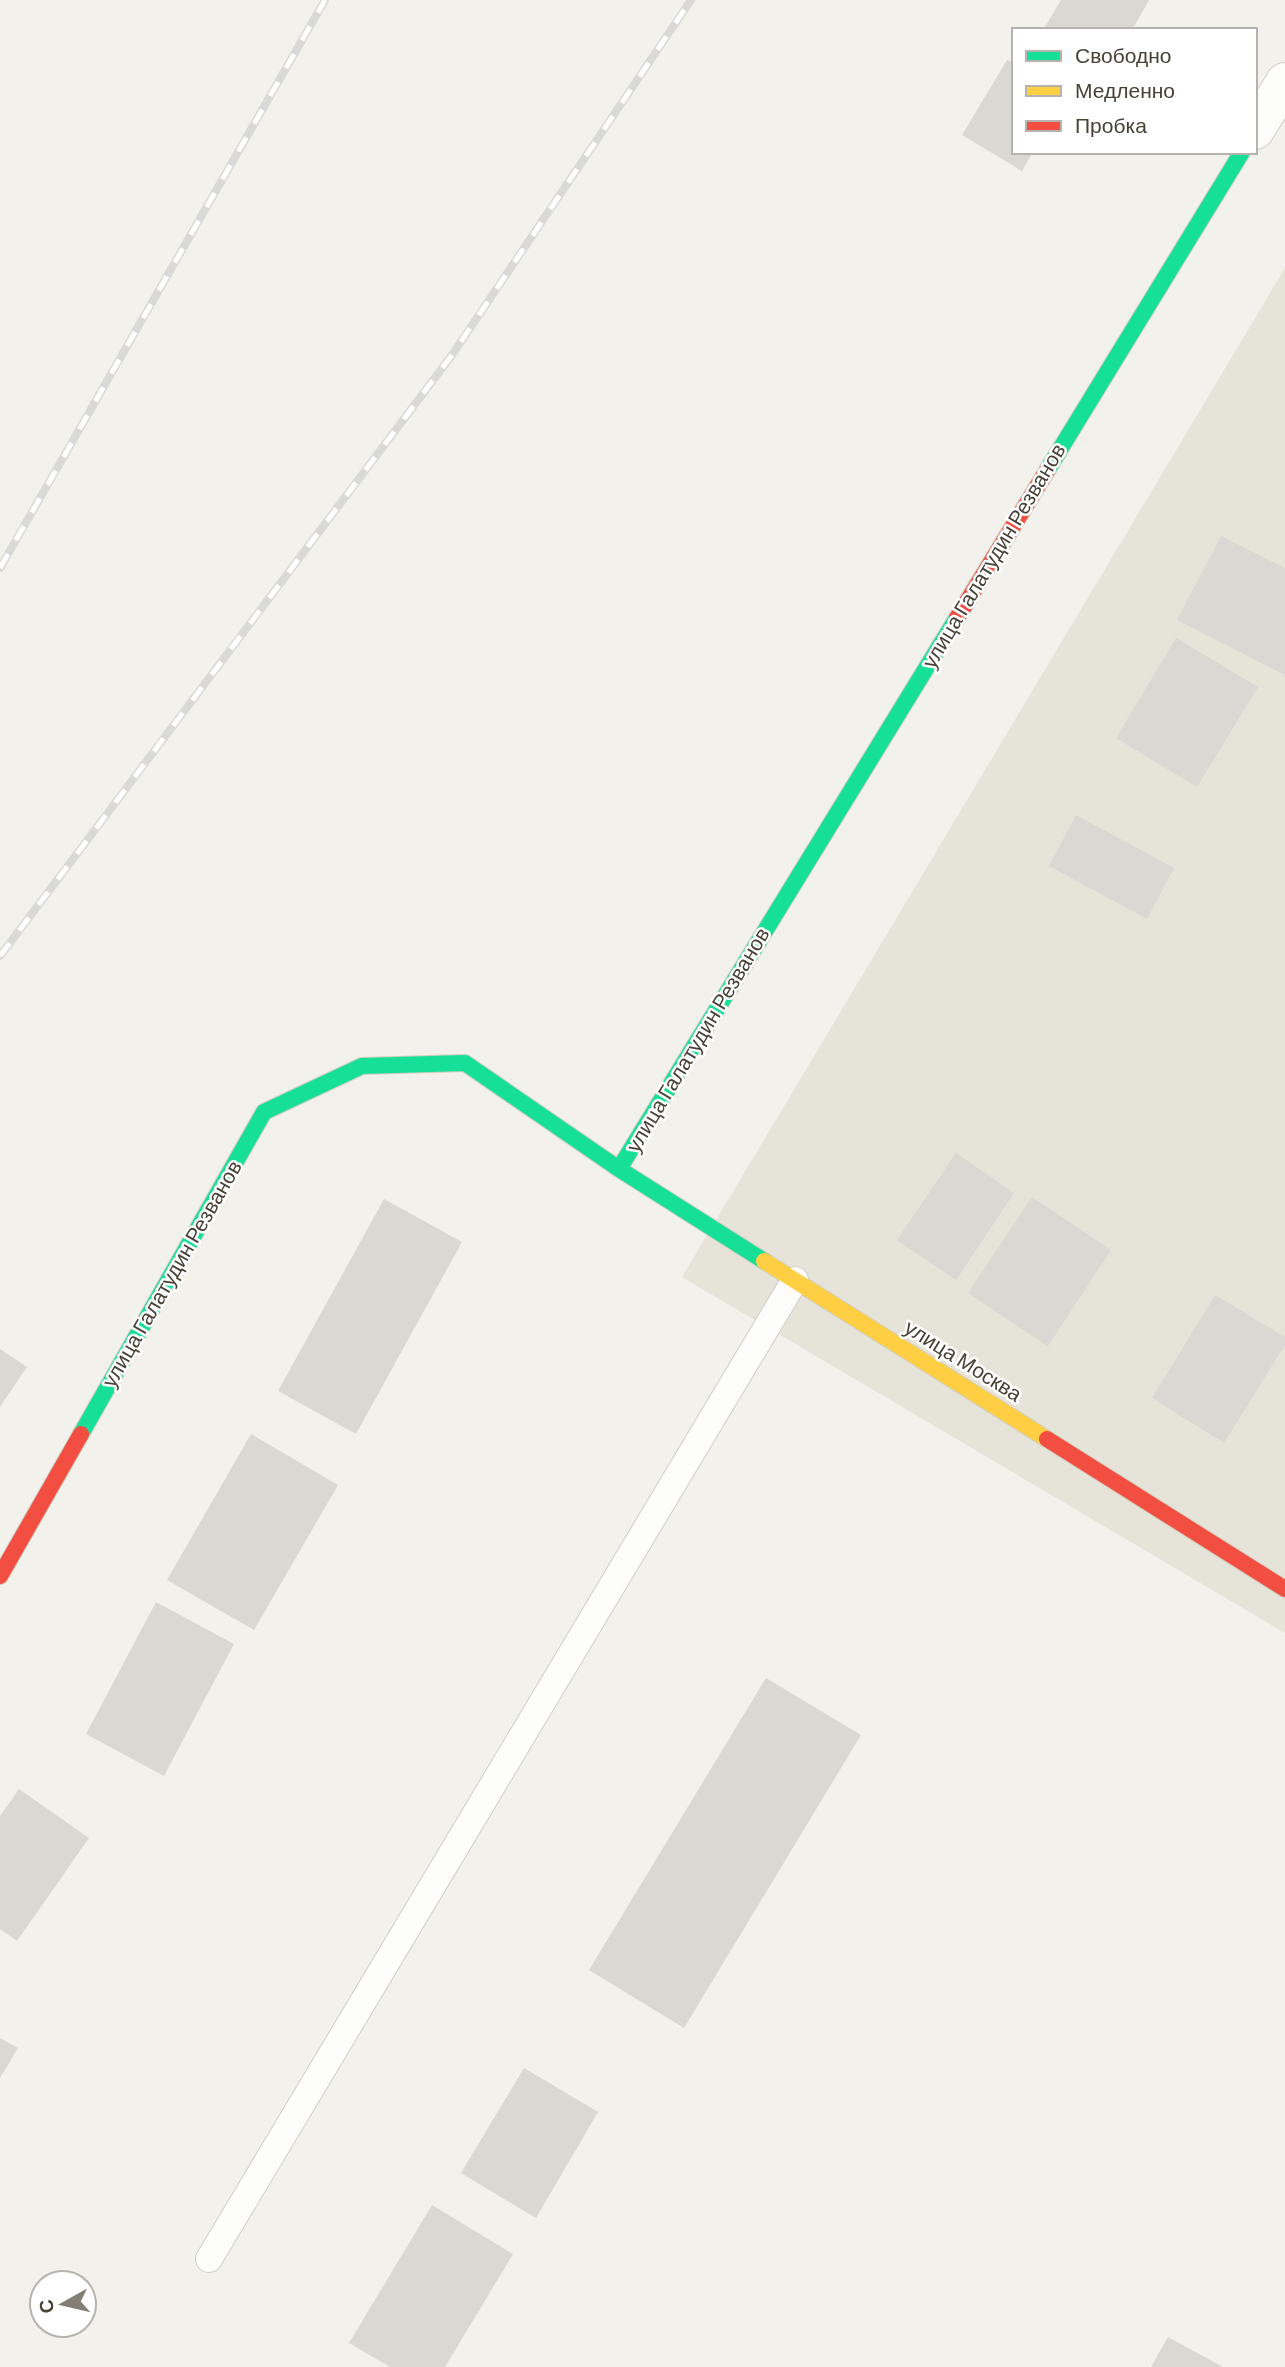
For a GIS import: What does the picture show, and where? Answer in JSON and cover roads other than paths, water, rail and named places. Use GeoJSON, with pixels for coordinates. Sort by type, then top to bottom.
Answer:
{"type":"FeatureCollection","features":[{"type":"Feature","properties":{"kind":"street"},"geometry":{"type":"LineString","coordinates":[[1257,127],[1285,82]]}},
{"type":"Feature","properties":{"kind":"street","name":"улица Галатудин Резванов"},"geometry":{"type":"LineString","coordinates":[[0,1576],[264,1112],[362,1066],[465,1063],[619,1169],[1241,154]]}},
{"type":"Feature","properties":{"kind":"street","name":"улица Москва"},"geometry":{"type":"LineString","coordinates":[[619,1169],[1285,1589]]}},
{"type":"Feature","properties":{"kind":"lane"},"geometry":{"type":"LineString","coordinates":[[209,2259],[795,1280]]}},
{"type":"Feature","properties":{"kind":"railway"},"geometry":{"type":"LineString","coordinates":[[0,568],[325,0]]}},
{"type":"Feature","properties":{"kind":"railway"},"geometry":{"type":"LineString","coordinates":[[0,956],[452,355],[691,0]]}}]}
